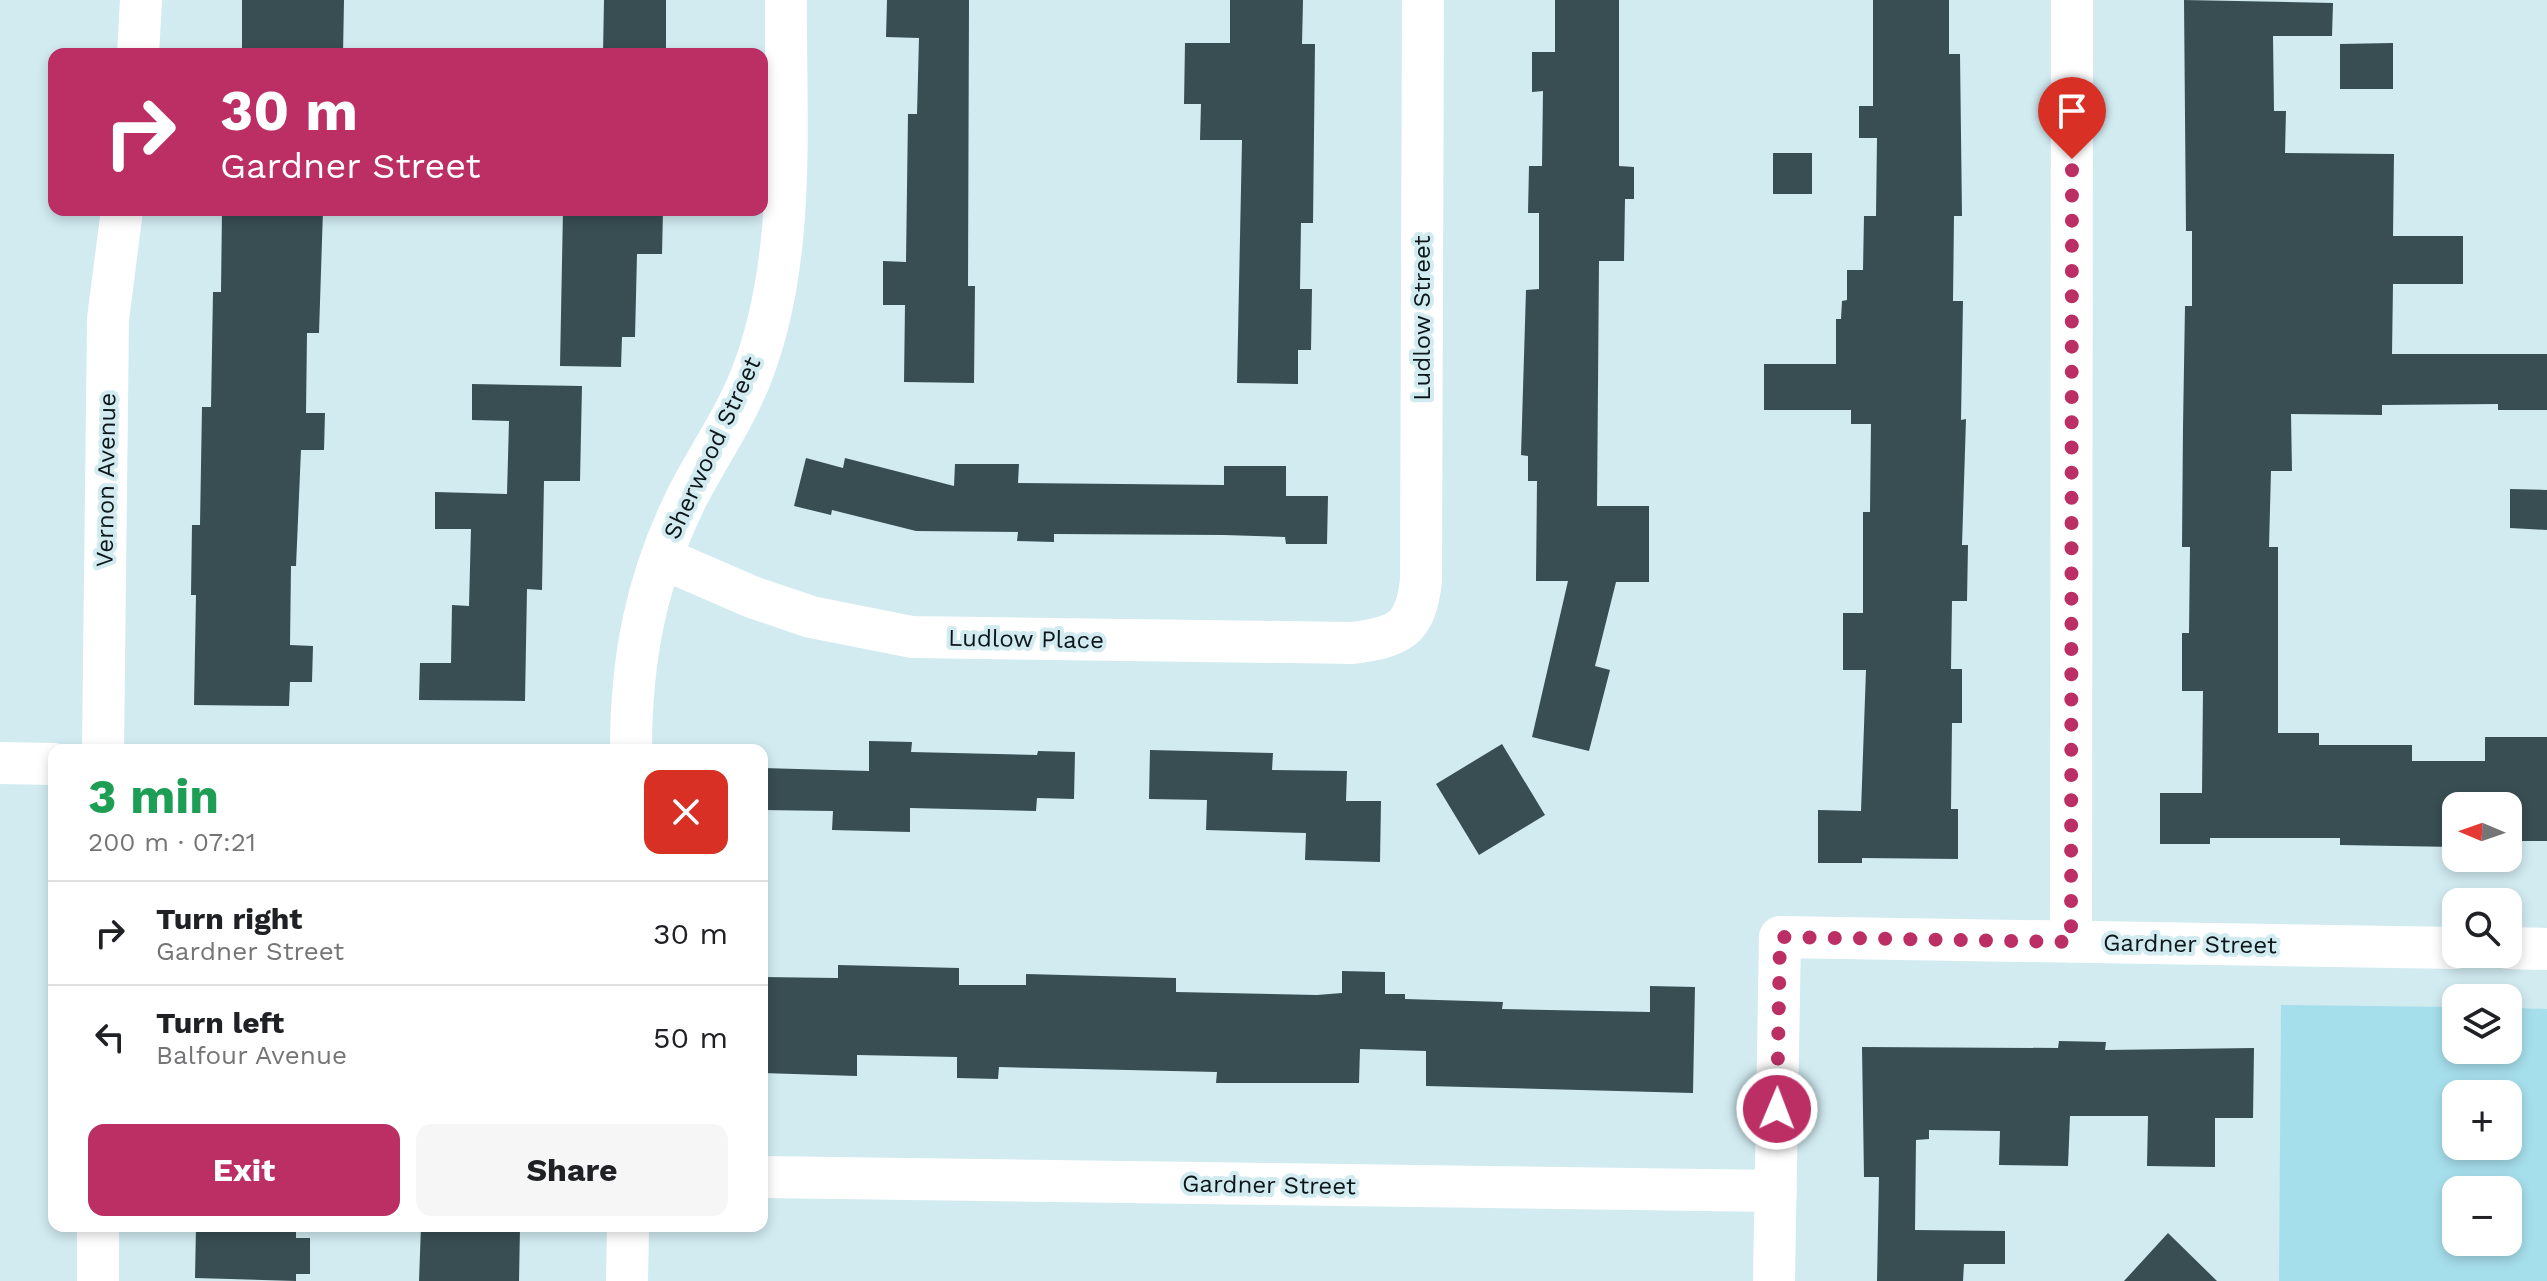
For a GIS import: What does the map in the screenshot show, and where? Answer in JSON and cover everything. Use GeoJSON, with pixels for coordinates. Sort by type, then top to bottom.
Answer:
{"type":"FeatureCollection","features":[{"type":"Feature","properties":{"kind":"street"},"geometry":{"type":"LineString","coordinates":[[138,48],[141,0]]}},
{"type":"Feature","properties":{"kind":"street","name":"Sherwood Street"},"geometry":{"type":"LineString","coordinates":[[631,744],[631,694],[640,624],[687,497],[726,429],[753,372],[775,290],[784,202],[786,0]]}},
{"type":"Feature","properties":{"kind":"street","name":"Ludlow Street"},"geometry":{"type":"LineString","coordinates":[[1402,631],[1417,610],[1421,581],[1423,0]]}},
{"type":"Feature","properties":{"kind":"street"},"geometry":{"type":"LineString","coordinates":[[2071,942],[2072,0]]}},
{"type":"Feature","properties":{"kind":"street","name":"Vernon Avenue"},"geometry":{"type":"LineString","coordinates":[[103,744],[108,319],[121,216]]}},
{"type":"Feature","properties":{"kind":"street","name":"Ludlow Place"},"geometry":{"type":"LineString","coordinates":[[662,558],[752,597],[811,617],[912,637],[1353,643],[1384,638],[1402,631]]}},
{"type":"Feature","properties":{"kind":"street"},"geometry":{"type":"LineString","coordinates":[[0,763],[48,764]]}},
{"type":"Feature","properties":{"kind":"street","name":"Gardner Street"},"geometry":{"type":"LineString","coordinates":[[768,1177],[1776,1191],[1780,937],[2442,948]]}},
{"type":"Feature","properties":{"kind":"street"},"geometry":{"type":"LineString","coordinates":[[2522,948],[2547,949]]}},
{"type":"Feature","properties":{"kind":"street"},"geometry":{"type":"LineString","coordinates":[[1774,1281],[1776,1191]]}},
{"type":"Feature","properties":{"kind":"street"},"geometry":{"type":"LineString","coordinates":[[98,1232],[98,1281]]}},
{"type":"Feature","properties":{"kind":"street"},"geometry":{"type":"LineString","coordinates":[[627,1281],[628,1232]]}},
{"type":"Feature","properties":{"kind":"shaded area"},"geometry":{"type":"Polygon","coordinates":[[[2281,1005],[2442,1007],[2442,1064],[2522,1064],[2522,1008],[2547,1009],[2547,1281],[2279,1281],[2281,1005]]]}},
{"type":"Feature","properties":{"kind":"building"},"geometry":{"type":"Polygon","coordinates":[[[242,0],[344,0],[343,48],[242,48],[242,0]]]}},
{"type":"Feature","properties":{"kind":"building"},"geometry":{"type":"Polygon","coordinates":[[[604,0],[666,0],[666,48],[603,48],[604,0]]]}},
{"type":"Feature","properties":{"kind":"building"},"geometry":{"type":"Polygon","coordinates":[[[887,0],[969,0],[968,286],[975,286],[974,383],[904,382],[905,305],[883,305],[883,261],[906,262],[908,114],[917,114],[919,38],[886,37],[887,0]]]}},
{"type":"Feature","properties":{"kind":"building"},"geometry":{"type":"Polygon","coordinates":[[[1230,0],[1303,0],[1302,44],[1315,44],[1313,223],[1301,223],[1300,289],[1312,289],[1311,350],[1298,350],[1298,384],[1237,383],[1242,140],[1200,140],[1201,104],[1184,104],[1185,43],[1230,43],[1230,0]]]}},
{"type":"Feature","properties":{"kind":"building"},"geometry":{"type":"Polygon","coordinates":[[[1555,0],[1619,0],[1619,166],[1634,167],[1634,199],[1625,199],[1624,261],[1599,261],[1597,506],[1649,506],[1649,582],[1616,582],[1595,666],[1610,670],[1589,751],[1532,737],[1568,581],[1536,581],[1537,481],[1528,481],[1528,456],[1521,455],[1526,290],[1539,289],[1539,213],[1528,213],[1529,166],[1542,166],[1543,91],[1532,92],[1532,52],[1555,52],[1555,0]]]}},
{"type":"Feature","properties":{"kind":"building"},"geometry":{"type":"Polygon","coordinates":[[[1873,0],[1949,0],[1949,54],[1960,54],[1962,216],[1954,216],[1953,301],[1963,301],[1961,420],[1966,419],[1962,545],[1968,545],[1967,601],[1952,601],[1951,669],[1962,669],[1962,723],[1952,723],[1951,809],[1958,809],[1958,859],[1862,858],[1862,863],[1818,863],[1818,810],[1861,811],[1866,670],[1843,670],[1843,613],[1863,613],[1863,512],[1870,512],[1871,424],[1851,424],[1851,410],[1764,410],[1764,364],[1836,364],[1836,319],[1841,319],[1842,301],[1847,300],[1847,270],[1863,270],[1864,216],[1876,216],[1877,138],[1859,138],[1859,106],[1873,106],[1873,0]]]}},
{"type":"Feature","properties":{"kind":"building"},"geometry":{"type":"Polygon","coordinates":[[[2184,0],[2333,3],[2332,36],[2273,36],[2274,111],[2286,111],[2285,153],[2394,154],[2393,236],[2463,236],[2463,284],[2393,284],[2392,354],[2547,354],[2547,410],[2498,410],[2498,404],[2382,405],[2382,415],[2291,414],[2292,471],[2271,471],[2269,547],[2278,547],[2278,733],[2319,733],[2319,745],[2412,745],[2412,761],[2485,761],[2485,737],[2547,737],[2547,841],[2522,841],[2522,792],[2442,792],[2442,847],[2340,845],[2340,838],[2210,838],[2210,844],[2160,844],[2160,793],[2202,793],[2203,691],[2182,691],[2182,633],[2189,633],[2190,547],[2182,547],[2185,306],[2192,306],[2192,231],[2186,231],[2184,0]]]}},
{"type":"Feature","properties":{"kind":"building"},"geometry":{"type":"Polygon","coordinates":[[[2393,43],[2393,89],[2340,89],[2340,44],[2393,43]]]}},
{"type":"Feature","properties":{"kind":"building"},"geometry":{"type":"Polygon","coordinates":[[[1773,153],[1812,153],[1812,194],[1773,194],[1773,153]]]}},
{"type":"Feature","properties":{"kind":"building"},"geometry":{"type":"Polygon","coordinates":[[[222,216],[323,216],[319,333],[307,333],[306,413],[325,413],[324,450],[301,450],[296,566],[291,566],[290,645],[313,646],[312,682],[290,682],[289,706],[194,705],[196,595],[191,595],[192,525],[200,525],[202,407],[211,407],[213,292],[221,292],[222,216]]]}},
{"type":"Feature","properties":{"kind":"building"},"geometry":{"type":"Polygon","coordinates":[[[563,216],[663,216],[662,254],[637,254],[635,337],[622,337],[621,367],[560,366],[563,216]]]}},
{"type":"Feature","properties":{"kind":"building"},"geometry":{"type":"Polygon","coordinates":[[[472,384],[582,386],[580,481],[544,481],[542,590],[527,589],[525,701],[419,700],[420,663],[451,663],[452,605],[469,606],[471,529],[435,529],[435,492],[507,494],[509,421],[472,420],[472,384]]]}},
{"type":"Feature","properties":{"kind":"building"},"geometry":{"type":"Polygon","coordinates":[[[806,458],[843,468],[845,458],[954,486],[955,464],[1019,464],[1018,483],[1224,485],[1224,466],[1286,466],[1286,496],[1328,496],[1327,544],[1286,544],[1285,537],[1224,535],[1054,534],[1054,542],[1017,541],[1018,532],[916,531],[832,510],[831,515],[794,506],[806,458]]]}},
{"type":"Feature","properties":{"kind":"building"},"geometry":{"type":"Polygon","coordinates":[[[2510,489],[2547,490],[2547,530],[2510,528],[2510,489]]]}},
{"type":"Feature","properties":{"kind":"building"},"geometry":{"type":"Polygon","coordinates":[[[869,741],[912,742],[911,752],[1037,755],[1038,751],[1075,752],[1074,799],[1037,798],[1036,811],[910,808],[910,832],[832,830],[833,811],[768,810],[768,768],[869,771],[869,741]]]}},
{"type":"Feature","properties":{"kind":"building"},"geometry":{"type":"Polygon","coordinates":[[[1502,744],[1545,815],[1479,855],[1436,784],[1502,744]]]}},
{"type":"Feature","properties":{"kind":"building"},"geometry":{"type":"Polygon","coordinates":[[[1150,750],[1273,753],[1272,770],[1347,771],[1346,801],[1381,801],[1380,862],[1305,860],[1306,833],[1206,830],[1207,800],[1149,799],[1150,750]]]}},
{"type":"Feature","properties":{"kind":"building"},"geometry":{"type":"Polygon","coordinates":[[[838,965],[959,968],[959,985],[1026,985],[1026,974],[1176,978],[1176,992],[1317,995],[1342,993],[1342,971],[1385,972],[1385,994],[1405,994],[1405,999],[1503,1002],[1502,1009],[1650,1012],[1650,986],[1695,987],[1693,1093],[1426,1086],[1426,1051],[1360,1049],[1359,1083],[1216,1083],[1217,1072],[999,1067],[998,1079],[957,1078],[957,1057],[857,1055],[857,1076],[768,1073],[768,977],[838,978],[838,965]]]}},
{"type":"Feature","properties":{"kind":"building"},"geometry":{"type":"Polygon","coordinates":[[[2059,1041],[2106,1042],[2105,1050],[2254,1048],[2253,1118],[2215,1118],[2215,1167],[2147,1166],[2148,1116],[2070,1116],[2068,1166],[1999,1165],[2000,1131],[1929,1130],[1929,1139],[1916,1140],[1915,1230],[2005,1231],[2005,1264],[1964,1264],[1963,1281],[1877,1281],[1879,1177],[1864,1177],[1862,1047],[2058,1048],[2059,1041]]]}},
{"type":"Feature","properties":{"kind":"building"},"geometry":{"type":"Polygon","coordinates":[[[196,1232],[296,1232],[296,1238],[310,1238],[310,1274],[296,1274],[296,1281],[195,1278],[196,1232]]]}},
{"type":"Feature","properties":{"kind":"building"},"geometry":{"type":"Polygon","coordinates":[[[421,1232],[520,1232],[519,1281],[419,1281],[421,1232]]]}},
{"type":"Feature","properties":{"kind":"building"},"geometry":{"type":"Polygon","coordinates":[[[2168,1233],[2217,1281],[2124,1281],[2168,1233]]]}},
{"type":"Feature","properties":{"kind":"route"},"geometry":{"type":"LineString","coordinates":[[1777,1109],[1780,937],[2071,942],[2072,159]]}}]}
